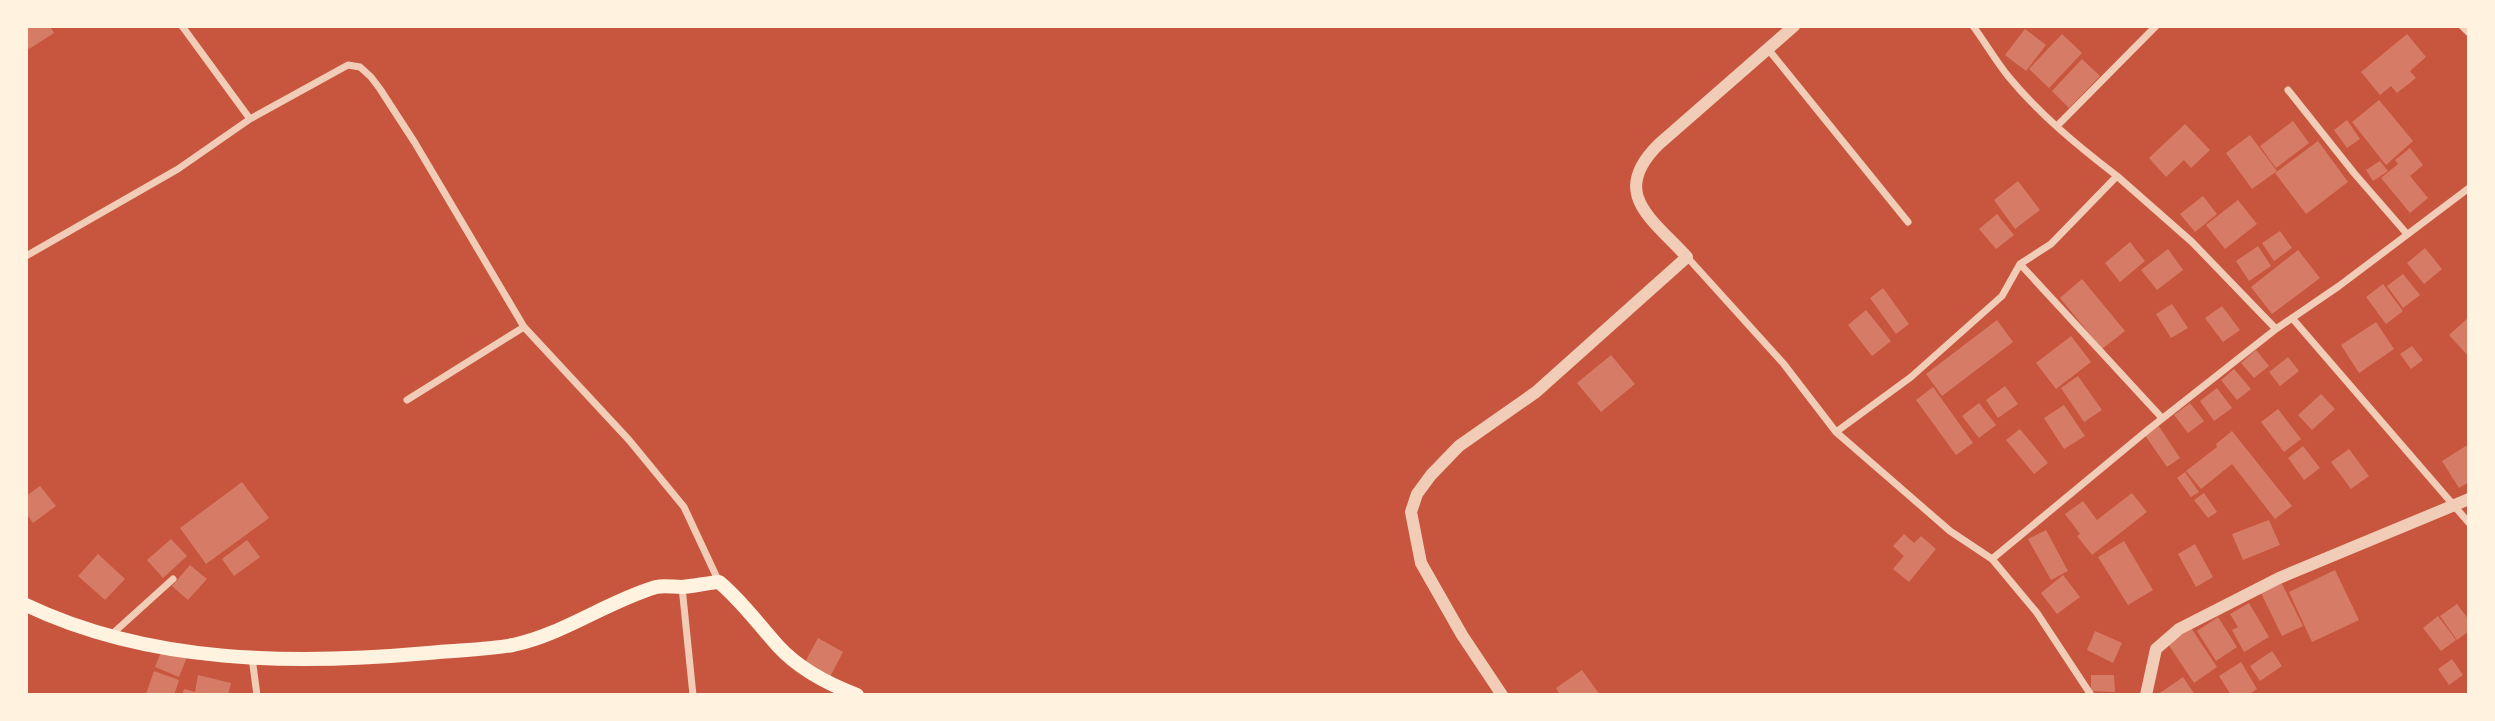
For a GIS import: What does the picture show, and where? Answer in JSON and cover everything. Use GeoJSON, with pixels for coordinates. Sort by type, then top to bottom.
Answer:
{"type":"FeatureCollection","features":[{"type":"Feature","properties":{"kind":"main road"},"geometry":{"type":"LineString","coordinates":[[26,605],[110,636],[215,655],[351,659],[511,645],[553,634],[658,586],[682,587],[719,582],[735,595],[779,648],[803,668],[835,691],[857,695]]}},
{"type":"Feature","properties":{"kind":"street"},"geometry":{"type":"LineString","coordinates":[[182,26],[250,119]]}},
{"type":"Feature","properties":{"kind":"street"},"geometry":{"type":"LineString","coordinates":[[1794,26],[1644,159],[1636,172],[1640,205],[1775,354],[1836,432],[1925,510],[1992,559],[2037,613],[2091,695]]}},
{"type":"Feature","properties":{"kind":"street"},"geometry":{"type":"LineString","coordinates":[[1973,26],[2006,74],[2057,126],[2192,242],[2276,329]]}},
{"type":"Feature","properties":{"kind":"street"},"geometry":{"type":"LineString","coordinates":[[2057,126],[2156,26]]}},
{"type":"Feature","properties":{"kind":"street"},"geometry":{"type":"LineString","coordinates":[[2462,26],[2469,33]]}},
{"type":"Feature","properties":{"kind":"street"},"geometry":{"type":"LineString","coordinates":[[1768,49],[1908,222]]}},
{"type":"Feature","properties":{"kind":"street"},"geometry":{"type":"LineString","coordinates":[[26,256],[178,169],[250,119],[334,71],[348,65],[360,67],[371,77],[415,143],[524,327],[629,440],[684,507],[719,582]]}},
{"type":"Feature","properties":{"kind":"street"},"geometry":{"type":"LineString","coordinates":[[2288,90],[2407,234]]}},
{"type":"Feature","properties":{"kind":"street"},"geometry":{"type":"LineString","coordinates":[[1836,432],[1911,377],[2002,296],[2020,264],[2051,244],[2117,176]]}},
{"type":"Feature","properties":{"kind":"street"},"geometry":{"type":"LineString","coordinates":[[1992,559],[2162,418],[2276,329],[2469,188]]}},
{"type":"Feature","properties":{"kind":"street"},"geometry":{"type":"LineString","coordinates":[[1502,695],[1462,635],[1420,563],[1411,512],[1417,494],[1459,446],[1536,391],[1687,257]]}},
{"type":"Feature","properties":{"kind":"street"},"geometry":{"type":"LineString","coordinates":[[2020,264],[2162,418]]}},
{"type":"Feature","properties":{"kind":"street"},"geometry":{"type":"LineString","coordinates":[[2292,318],[2469,523]]}},
{"type":"Feature","properties":{"kind":"street"},"geometry":{"type":"LineString","coordinates":[[407,400],[524,327]]}},
{"type":"Feature","properties":{"kind":"street"},"geometry":{"type":"LineString","coordinates":[[2146,695],[2155,649],[2179,629],[2279,578],[2469,499]]}},
{"type":"Feature","properties":{"kind":"street"},"geometry":{"type":"LineString","coordinates":[[110,636],[173,579]]}},
{"type":"Feature","properties":{"kind":"street"},"geometry":{"type":"LineString","coordinates":[[682,587],[693,695]]}},
{"type":"Feature","properties":{"kind":"street"},"geometry":{"type":"LineString","coordinates":[[252,657],[257,695]]}},
{"type":"Feature","properties":{"kind":"building"},"geometry":{"type":"Polygon","coordinates":[[[26,26],[50,26],[54,33],[29,49],[26,44],[26,26]]]}},
{"type":"Feature","properties":{"kind":"building"},"geometry":{"type":"Polygon","coordinates":[[[2025,29],[2046,45],[2026,71],[2005,55],[2025,29]]]}},
{"type":"Feature","properties":{"kind":"building"},"geometry":{"type":"Polygon","coordinates":[[[2062,34],[2082,53],[2049,88],[2029,69],[2062,34]]]}},
{"type":"Feature","properties":{"kind":"building"},"geometry":{"type":"Polygon","coordinates":[[[2407,34],[2426,57],[2410,71],[2416,78],[2397,93],[2391,86],[2380,95],[2361,72],[2407,34]]]}},
{"type":"Feature","properties":{"kind":"building"},"geometry":{"type":"Polygon","coordinates":[[[2082,59],[2100,76],[2069,108],[2052,91],[2082,59]]]}},
{"type":"Feature","properties":{"kind":"building"},"geometry":{"type":"Polygon","coordinates":[[[2379,100],[2413,141],[2386,165],[2352,122],[2379,100]]]}},
{"type":"Feature","properties":{"kind":"building"},"geometry":{"type":"Polygon","coordinates":[[[2347,120],[2360,139],[2347,148],[2334,130],[2347,120]]]}},
{"type":"Feature","properties":{"kind":"building"},"geometry":{"type":"Polygon","coordinates":[[[2293,121],[2309,143],[2276,168],[2260,146],[2293,121]]]}},
{"type":"Feature","properties":{"kind":"building"},"geometry":{"type":"Polygon","coordinates":[[[2185,124],[2210,150],[2191,168],[2184,160],[2166,177],[2149,158],[2185,124]]]}},
{"type":"Feature","properties":{"kind":"building"},"geometry":{"type":"Polygon","coordinates":[[[2250,135],[2277,171],[2252,189],[2226,153],[2250,135]]]}},
{"type":"Feature","properties":{"kind":"building"},"geometry":{"type":"Polygon","coordinates":[[[2318,141],[2348,182],[2306,214],[2275,173],[2318,141]]]}},
{"type":"Feature","properties":{"kind":"building"},"geometry":{"type":"Polygon","coordinates":[[[2410,148],[2423,165],[2410,176],[2428,198],[2410,213],[2381,178],[2398,164],[2395,160],[2410,148]]]}},
{"type":"Feature","properties":{"kind":"building"},"geometry":{"type":"Polygon","coordinates":[[[2380,161],[2388,171],[2373,181],[2366,170],[2380,161]]]}},
{"type":"Feature","properties":{"kind":"building"},"geometry":{"type":"Polygon","coordinates":[[[2018,181],[2040,210],[2015,229],[1994,200],[2018,181]]]}},
{"type":"Feature","properties":{"kind":"building"},"geometry":{"type":"Polygon","coordinates":[[[2203,196],[2217,214],[2195,232],[2180,214],[2203,196]]]}},
{"type":"Feature","properties":{"kind":"building"},"geometry":{"type":"Polygon","coordinates":[[[2238,200],[2257,224],[2225,249],[2206,225],[2238,200]]]}},
{"type":"Feature","properties":{"kind":"building"},"geometry":{"type":"Polygon","coordinates":[[[1997,214],[2014,235],[1996,249],[1979,229],[1997,214]]]}},
{"type":"Feature","properties":{"kind":"building"},"geometry":{"type":"Polygon","coordinates":[[[2280,231],[2292,248],[2274,261],[2262,243],[2280,231]]]}},
{"type":"Feature","properties":{"kind":"building"},"geometry":{"type":"Polygon","coordinates":[[[2130,242],[2145,261],[2120,282],[2105,263],[2130,242]]]}},
{"type":"Feature","properties":{"kind":"building"},"geometry":{"type":"Polygon","coordinates":[[[2258,246],[2271,266],[2249,281],[2236,261],[2258,246]]]}},
{"type":"Feature","properties":{"kind":"building"},"geometry":{"type":"Polygon","coordinates":[[[2425,248],[2442,269],[2424,284],[2407,263],[2425,248]]]}},
{"type":"Feature","properties":{"kind":"building"},"geometry":{"type":"Polygon","coordinates":[[[2168,249],[2183,270],[2157,290],[2141,270],[2168,249]]]}},
{"type":"Feature","properties":{"kind":"building"},"geometry":{"type":"Polygon","coordinates":[[[2298,250],[2320,278],[2272,314],[2251,287],[2298,250]]]}},
{"type":"Feature","properties":{"kind":"building"},"geometry":{"type":"Polygon","coordinates":[[[2403,274],[2420,295],[2403,308],[2387,286],[2403,274]]]}},
{"type":"Feature","properties":{"kind":"building"},"geometry":{"type":"Polygon","coordinates":[[[2082,279],[2125,331],[2102,349],[2060,298],[2082,279]]]}},
{"type":"Feature","properties":{"kind":"building"},"geometry":{"type":"Polygon","coordinates":[[[2383,284],[2403,311],[2386,324],[2366,297],[2383,284]]]}},
{"type":"Feature","properties":{"kind":"building"},"geometry":{"type":"Polygon","coordinates":[[[1883,288],[1909,324],[1896,334],[1870,298],[1883,288]]]}},
{"type":"Feature","properties":{"kind":"building"},"geometry":{"type":"Polygon","coordinates":[[[2172,304],[2188,328],[2171,338],[2156,314],[2172,304]]]}},
{"type":"Feature","properties":{"kind":"building"},"geometry":{"type":"Polygon","coordinates":[[[2222,306],[2240,330],[2223,342],[2205,318],[2222,306]]]}},
{"type":"Feature","properties":{"kind":"building"},"geometry":{"type":"Polygon","coordinates":[[[1866,310],[1891,341],[1872,356],[1848,325],[1866,310]]]}},
{"type":"Feature","properties":{"kind":"building"},"geometry":{"type":"Polygon","coordinates":[[[2469,317],[2469,357],[2449,335],[2469,317]]]}},
{"type":"Feature","properties":{"kind":"building"},"geometry":{"type":"Polygon","coordinates":[[[1997,320],[2013,342],[1942,396],[1926,374],[1997,320]]]}},
{"type":"Feature","properties":{"kind":"building"},"geometry":{"type":"Polygon","coordinates":[[[2376,322],[2394,349],[2359,373],[2341,345],[2376,322]]]}},
{"type":"Feature","properties":{"kind":"building"},"geometry":{"type":"Polygon","coordinates":[[[2071,336],[2091,362],[2056,389],[2036,363],[2071,336]]]}},
{"type":"Feature","properties":{"kind":"building"},"geometry":{"type":"Polygon","coordinates":[[[2412,346],[2423,360],[2411,369],[2400,354],[2412,346]]]}},
{"type":"Feature","properties":{"kind":"building"},"geometry":{"type":"Polygon","coordinates":[[[2256,350],[2269,366],[2254,378],[2241,363],[2256,350]]]}},
{"type":"Feature","properties":{"kind":"building"},"geometry":{"type":"Polygon","coordinates":[[[1611,355],[1635,384],[1601,412],[1577,383],[1611,355]]]}},
{"type":"Feature","properties":{"kind":"building"},"geometry":{"type":"Polygon","coordinates":[[[2288,357],[2299,371],[2280,386],[2269,372],[2288,357]]]}},
{"type":"Feature","properties":{"kind":"building"},"geometry":{"type":"Polygon","coordinates":[[[2234,369],[2251,389],[2237,400],[2221,380],[2234,369]]]}},
{"type":"Feature","properties":{"kind":"building"},"geometry":{"type":"Polygon","coordinates":[[[2078,376],[2102,410],[2084,422],[2061,388],[2078,376]]]}},
{"type":"Feature","properties":{"kind":"building"},"geometry":{"type":"Polygon","coordinates":[[[2005,386],[2018,404],[1998,418],[1986,400],[2005,386]]]}},
{"type":"Feature","properties":{"kind":"building"},"geometry":{"type":"Polygon","coordinates":[[[1933,387],[1973,443],[1956,455],[1916,400],[1933,387]]]}},
{"type":"Feature","properties":{"kind":"building"},"geometry":{"type":"Polygon","coordinates":[[[2217,388],[2232,408],[2214,421],[2200,401],[2217,388]]]}},
{"type":"Feature","properties":{"kind":"building"},"geometry":{"type":"Polygon","coordinates":[[[2321,394],[2335,409],[2312,430],[2298,415],[2321,394]]]}},
{"type":"Feature","properties":{"kind":"building"},"geometry":{"type":"Polygon","coordinates":[[[1979,403],[1996,425],[1979,438],[1962,416],[1979,403]]]}},
{"type":"Feature","properties":{"kind":"building"},"geometry":{"type":"Polygon","coordinates":[[[2190,403],[2204,421],[2188,433],[2174,415],[2190,403]]]}},
{"type":"Feature","properties":{"kind":"building"},"geometry":{"type":"Polygon","coordinates":[[[2064,405],[2085,436],[2064,449],[2044,418],[2064,405]]]}},
{"type":"Feature","properties":{"kind":"building"},"geometry":{"type":"Polygon","coordinates":[[[2278,409],[2301,439],[2284,452],[2261,422],[2278,409]]]}},
{"type":"Feature","properties":{"kind":"building"},"geometry":{"type":"Polygon","coordinates":[[[2158,425],[2180,458],[2167,467],[2144,434],[2158,425]]]}},
{"type":"Feature","properties":{"kind":"building"},"geometry":{"type":"Polygon","coordinates":[[[2020,429],[2048,463],[2034,474],[2006,440],[2020,429]]]}},
{"type":"Feature","properties":{"kind":"building"},"geometry":{"type":"Polygon","coordinates":[[[2232,431],[2292,506],[2275,519],[2232,464],[2201,489],[2186,471],[2217,447],[2216,444],[2232,431]]]}},
{"type":"Feature","properties":{"kind":"building"},"geometry":{"type":"Polygon","coordinates":[[[2469,444],[2469,482],[2459,488],[2442,461],[2469,444]]]}},
{"type":"Feature","properties":{"kind":"building"},"geometry":{"type":"Polygon","coordinates":[[[2303,446],[2320,468],[2304,480],[2288,458],[2303,446]]]}},
{"type":"Feature","properties":{"kind":"building"},"geometry":{"type":"Polygon","coordinates":[[[2349,449],[2369,476],[2351,489],[2331,462],[2349,449]]]}},
{"type":"Feature","properties":{"kind":"building"},"geometry":{"type":"Polygon","coordinates":[[[2185,472],[2199,492],[2191,497],[2177,478],[2185,472]]]}},
{"type":"Feature","properties":{"kind":"building"},"geometry":{"type":"Polygon","coordinates":[[[242,482],[269,518],[206,564],[180,528],[242,482]]]}},
{"type":"Feature","properties":{"kind":"building"},"geometry":{"type":"Polygon","coordinates":[[[40,486],[56,506],[33,523],[26,513],[26,496],[40,486]]]}},
{"type":"Feature","properties":{"kind":"building"},"geometry":{"type":"Polygon","coordinates":[[[2132,493],[2147,512],[2092,555],[2065,514],[2083,501],[2097,520],[2132,493]]]}},
{"type":"Feature","properties":{"kind":"building"},"geometry":{"type":"Polygon","coordinates":[[[2204,493],[2217,512],[2208,518],[2194,500],[2204,493]]]}},
{"type":"Feature","properties":{"kind":"building"},"geometry":{"type":"Polygon","coordinates":[[[2269,520],[2280,545],[2243,560],[2232,534],[2269,520]]]}},
{"type":"Feature","properties":{"kind":"building"},"geometry":{"type":"Polygon","coordinates":[[[2046,530],[2068,571],[2051,580],[2028,539],[2046,530]]]}},
{"type":"Feature","properties":{"kind":"building"},"geometry":{"type":"Polygon","coordinates":[[[1904,534],[1914,543],[1921,536],[1936,549],[1909,582],[1893,569],[1904,556],[1893,546],[1904,534]]]}},
{"type":"Feature","properties":{"kind":"building"},"geometry":{"type":"Polygon","coordinates":[[[171,539],[187,556],[163,578],[147,560],[171,539]]]}},
{"type":"Feature","properties":{"kind":"building"},"geometry":{"type":"Polygon","coordinates":[[[247,540],[260,557],[234,576],[222,559],[247,540]]]}},
{"type":"Feature","properties":{"kind":"building"},"geometry":{"type":"Polygon","coordinates":[[[2124,541],[2153,590],[2128,605],[2098,557],[2124,541]]]}},
{"type":"Feature","properties":{"kind":"building"},"geometry":{"type":"Polygon","coordinates":[[[2195,544],[2213,577],[2196,587],[2178,554],[2195,544]]]}},
{"type":"Feature","properties":{"kind":"building"},"geometry":{"type":"Polygon","coordinates":[[[98,554],[125,579],[105,600],[78,576],[98,554]]]}},
{"type":"Feature","properties":{"kind":"building"},"geometry":{"type":"Polygon","coordinates":[[[190,565],[207,579],[188,600],[172,586],[190,565]]]}},
{"type":"Feature","properties":{"kind":"building"},"geometry":{"type":"Polygon","coordinates":[[[2335,570],[2359,620],[2312,642],[2289,592],[2335,570]]]}},
{"type":"Feature","properties":{"kind":"building"},"geometry":{"type":"Polygon","coordinates":[[[2063,575],[2080,597],[2057,614],[2041,593],[2063,575]]]}},
{"type":"Feature","properties":{"kind":"building"},"geometry":{"type":"Polygon","coordinates":[[[2281,582],[2303,626],[2282,636],[2261,593],[2281,582]]]}},
{"type":"Feature","properties":{"kind":"building"},"geometry":{"type":"Polygon","coordinates":[[[2249,603],[2269,637],[2244,652],[2232,630],[2238,627],[2230,614],[2249,603]]]}},
{"type":"Feature","properties":{"kind":"building"},"geometry":{"type":"Polygon","coordinates":[[[2457,604],[2469,620],[2469,631],[2457,640],[2440,616],[2457,604]]]}},
{"type":"Feature","properties":{"kind":"building"},"geometry":{"type":"Polygon","coordinates":[[[2438,616],[2456,640],[2441,651],[2423,628],[2438,616]]]}},
{"type":"Feature","properties":{"kind":"building"},"geometry":{"type":"Polygon","coordinates":[[[2218,617],[2237,647],[2216,661],[2197,631],[2218,617]]]}},
{"type":"Feature","properties":{"kind":"building"},"geometry":{"type":"Polygon","coordinates":[[[2191,628],[2217,667],[2194,683],[2168,644],[2191,628]]]}},
{"type":"Feature","properties":{"kind":"building"},"geometry":{"type":"Polygon","coordinates":[[[2095,631],[2122,643],[2113,663],[2087,650],[2095,631]]]}},
{"type":"Feature","properties":{"kind":"building"},"geometry":{"type":"Polygon","coordinates":[[[818,638],[843,652],[829,679],[804,664],[818,638]]]}},
{"type":"Feature","properties":{"kind":"building"},"geometry":{"type":"Polygon","coordinates":[[[163,647],[187,657],[179,677],[155,667],[163,647]]]}},
{"type":"Feature","properties":{"kind":"building"},"geometry":{"type":"Polygon","coordinates":[[[2272,651],[2282,666],[2260,681],[2250,666],[2272,651]]]}},
{"type":"Feature","properties":{"kind":"building"},"geometry":{"type":"Polygon","coordinates":[[[2452,659],[2463,675],[2449,685],[2438,669],[2452,659]]]}},
{"type":"Feature","properties":{"kind":"building"},"geometry":{"type":"Polygon","coordinates":[[[2241,662],[2257,689],[2248,695],[2231,695],[2219,676],[2241,662]]]}},
{"type":"Feature","properties":{"kind":"building"},"geometry":{"type":"Polygon","coordinates":[[[1582,670],[1600,695],[1560,695],[1556,688],[1582,670]]]}},
{"type":"Feature","properties":{"kind":"building"},"geometry":{"type":"Polygon","coordinates":[[[154,671],[179,680],[174,695],[146,694],[154,671]]]}},
{"type":"Feature","properties":{"kind":"building"},"geometry":{"type":"Polygon","coordinates":[[[198,675],[231,683],[228,695],[182,695],[184,689],[195,692],[198,675]]]}},
{"type":"Feature","properties":{"kind":"building"},"geometry":{"type":"Polygon","coordinates":[[[2091,675],[2114,675],[2115,692],[2091,691],[2091,675]]]}},
{"type":"Feature","properties":{"kind":"building"},"geometry":{"type":"Polygon","coordinates":[[[2183,677],[2195,695],[2157,695],[2183,677]]]}}]}
